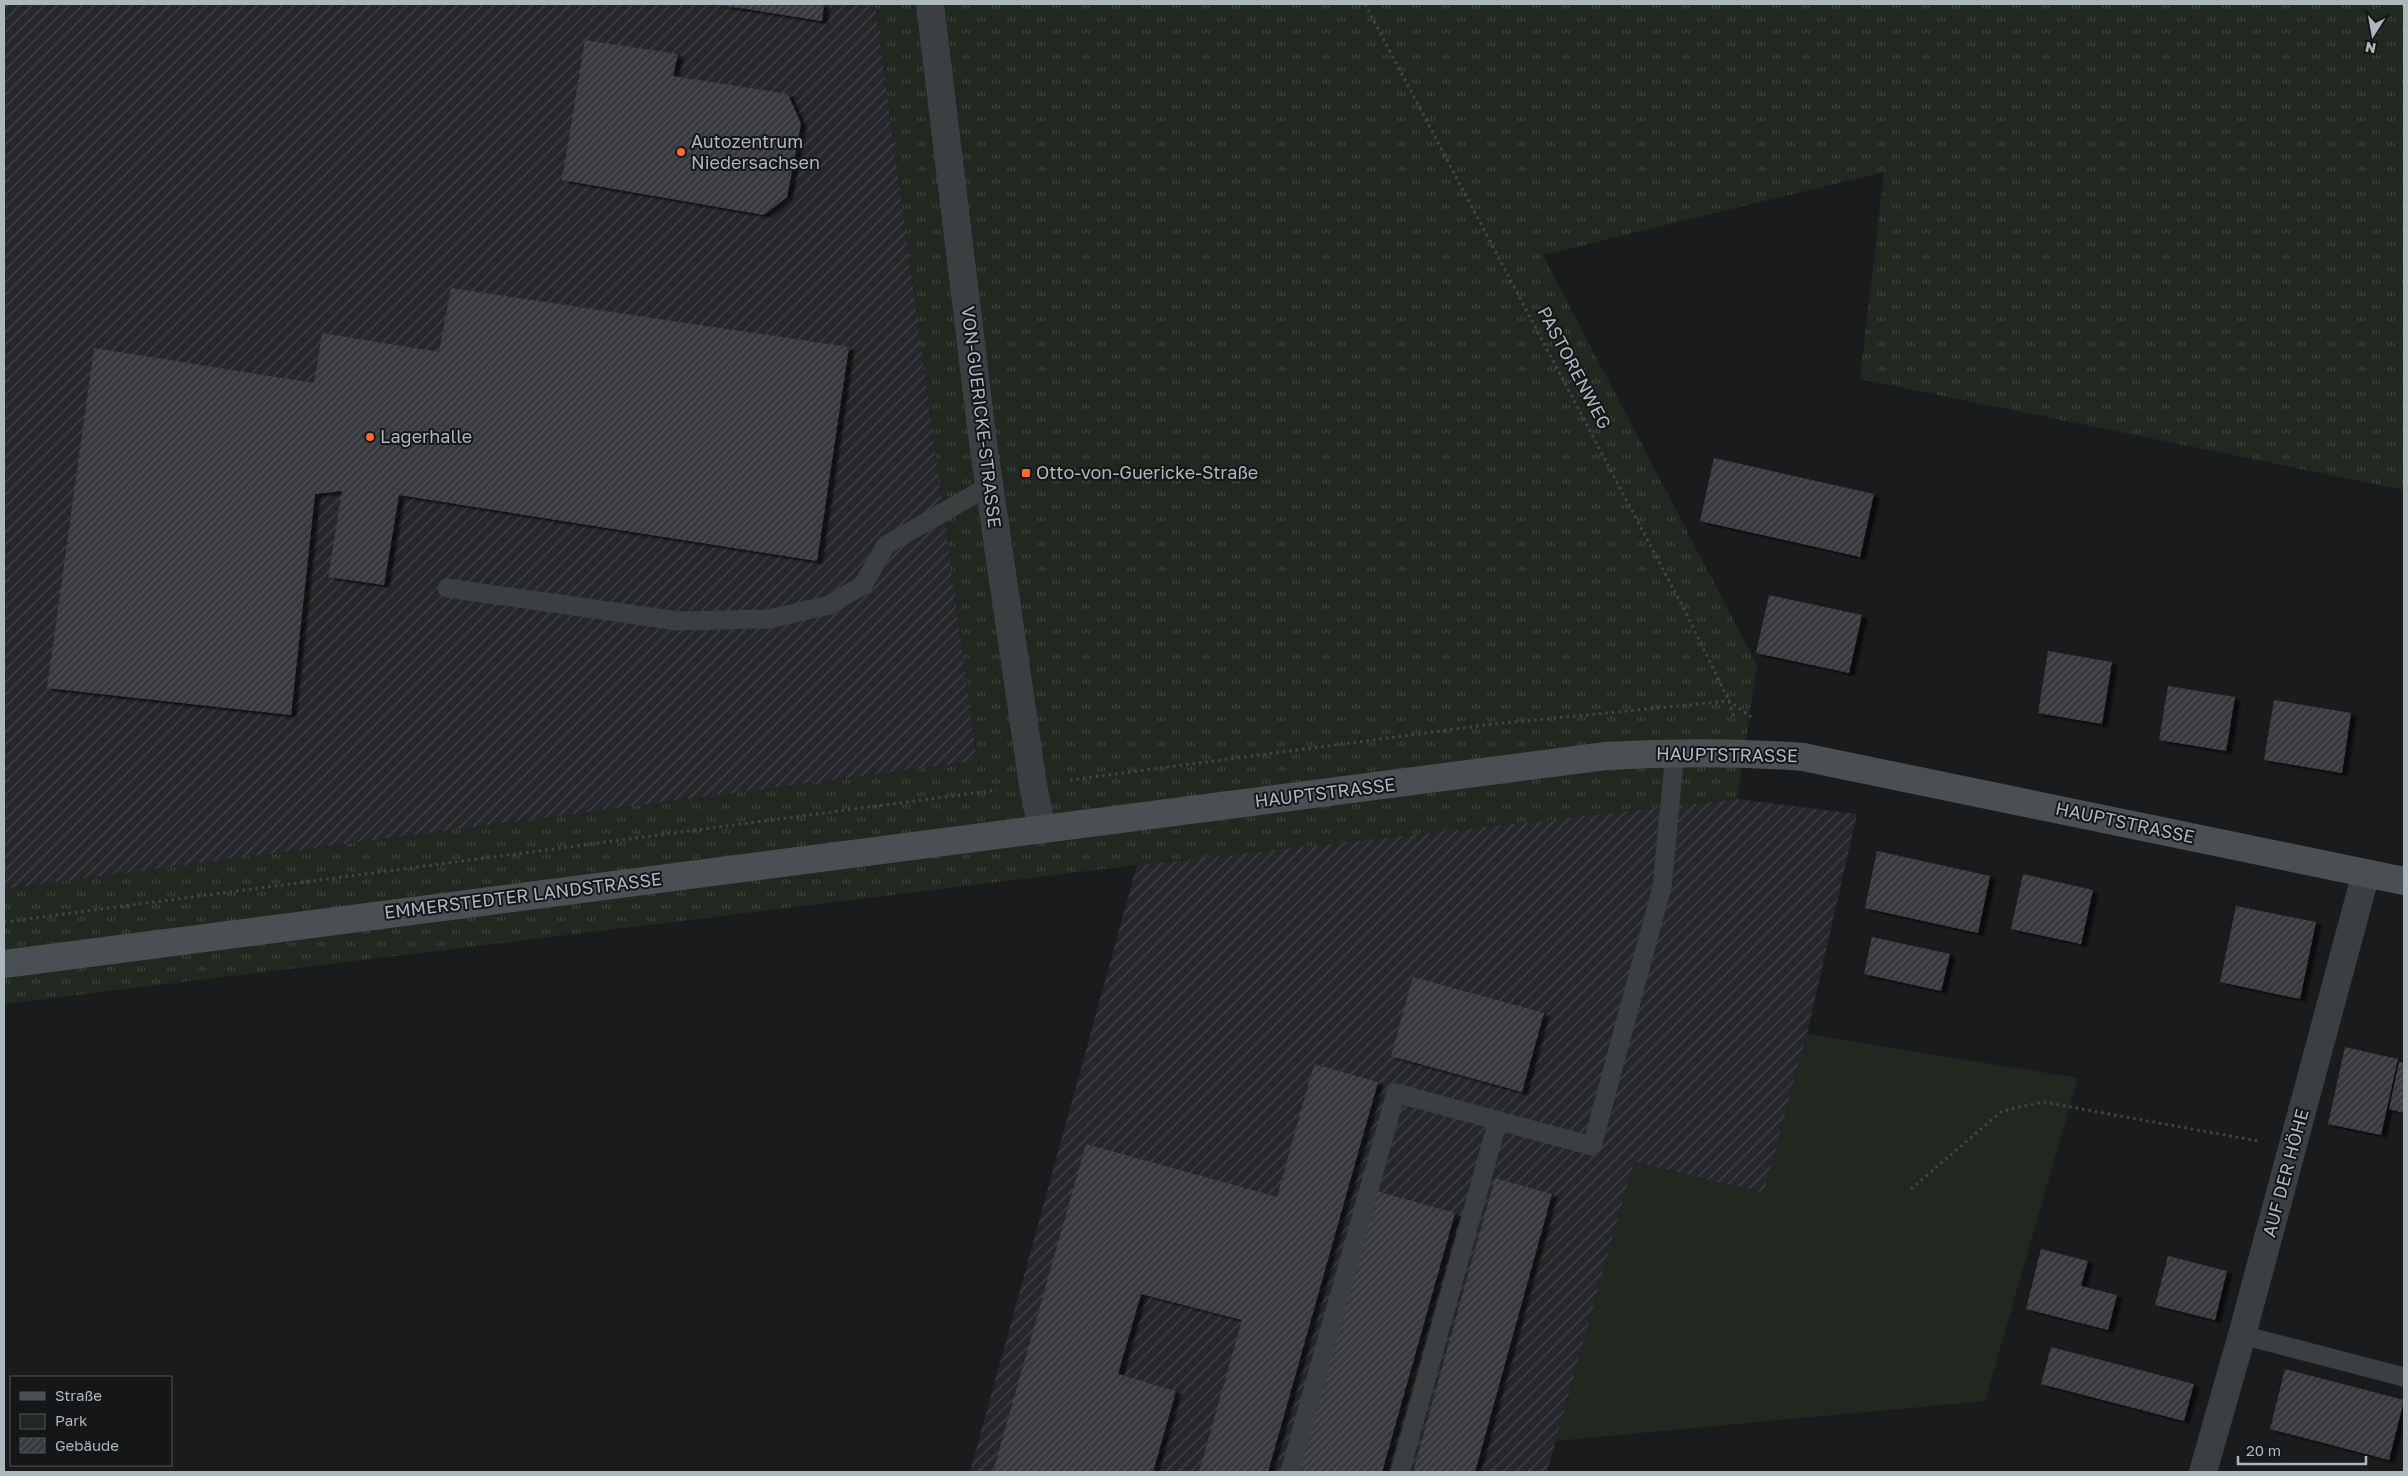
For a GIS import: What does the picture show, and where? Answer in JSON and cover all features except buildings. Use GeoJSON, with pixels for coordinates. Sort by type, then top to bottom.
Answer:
{"type":"FeatureCollection","features":[{"type":"Feature","properties":{"kind":"main road","name":"HAUPTSTRASSE"},"geometry":{"type":"LineString","coordinates":[[1042,829],[1606,756],[1676,752],[1743,752],[1803,756],[1846,764],[2404,881]]}},
{"type":"Feature","properties":{"kind":"main road","name":"EMMERSTEDTER LANDSTRASSE"},"geometry":{"type":"LineString","coordinates":[[4,964],[1042,829]]}},
{"type":"Feature","properties":{"kind":"street","name":"VON-GUERICKE-STRASSE"},"geometry":{"type":"LineString","coordinates":[[930,4],[989,486],[1033,785],[1042,829]]}},
{"type":"Feature","properties":{"kind":"street","name":"AUF DER HÖHE"},"geometry":{"type":"LineString","coordinates":[[2203,1472],[2293,1148],[2366,873]]}},
{"type":"Feature","properties":{"kind":"lane"},"geometry":{"type":"LineString","coordinates":[[447,588],[678,621],[769,619],[829,605],[864,586],[886,545],[989,486]]}},
{"type":"Feature","properties":{"kind":"lane"},"geometry":{"type":"LineString","coordinates":[[1290,1472],[1396,1092],[1592,1146],[1662,887],[1676,752]]}},
{"type":"Feature","properties":{"kind":"lane"},"geometry":{"type":"LineString","coordinates":[[1400,1472],[1498,1120]]}},
{"type":"Feature","properties":{"kind":"lane"},"geometry":{"type":"LineString","coordinates":[[2242,1335],[2404,1377]]}},
{"type":"Feature","properties":{"kind":"path","name":"PASTORENWEG"},"geometry":{"type":"LineString","coordinates":[[1365,4],[1664,571],[1729,701],[1743,752]]}},
{"type":"Feature","properties":{"kind":"path"},"geometry":{"type":"LineString","coordinates":[[4,922],[1494,724],[1729,701],[1759,723]]}},
{"type":"Feature","properties":{"kind":"path"},"geometry":{"type":"LineString","coordinates":[[1910,1189],[2002,1111],[2043,1102],[2293,1148]]}},
{"type":"Feature","properties":{"kind":"shaded area"},"geometry":{"type":"Polygon","coordinates":[[[4,4],[875,4],[977,761],[4,889],[4,4]]]}},
{"type":"Feature","properties":{"kind":"shaded area"},"geometry":{"type":"Polygon","coordinates":[[[1737,799],[1857,814],[1807,1034],[1764,1193],[1634,1162],[1547,1472],[970,1472],[1137,865],[1737,799]]]}},
{"type":"Feature","properties":{"kind":"green space"},"geometry":{"type":"Polygon","coordinates":[[[875,4],[2404,4],[2404,490],[1860,379],[1884,172],[1543,255],[1757,665],[1737,799],[1137,865],[4,1004],[4,889],[977,761],[875,4]]]}},
{"type":"Feature","properties":{"kind":"green space"},"geometry":{"type":"Polygon","coordinates":[[[1807,1034],[2078,1078],[1985,1401],[1556,1441],[1634,1162],[1764,1193],[1807,1034]]]}},
{"type":"Feature","properties":{"kind":"place","name":"Autozentrum Niedersachsen"},"geometry":{"type":"Point","coordinates":[681,152]}},
{"type":"Feature","properties":{"kind":"place","name":"Lagerhalle"},"geometry":{"type":"Point","coordinates":[370,437]}},
{"type":"Feature","properties":{"kind":"place","name":"Otto-von-Guericke-Straße"},"geometry":{"type":"Point","coordinates":[1026,473]}}]}
